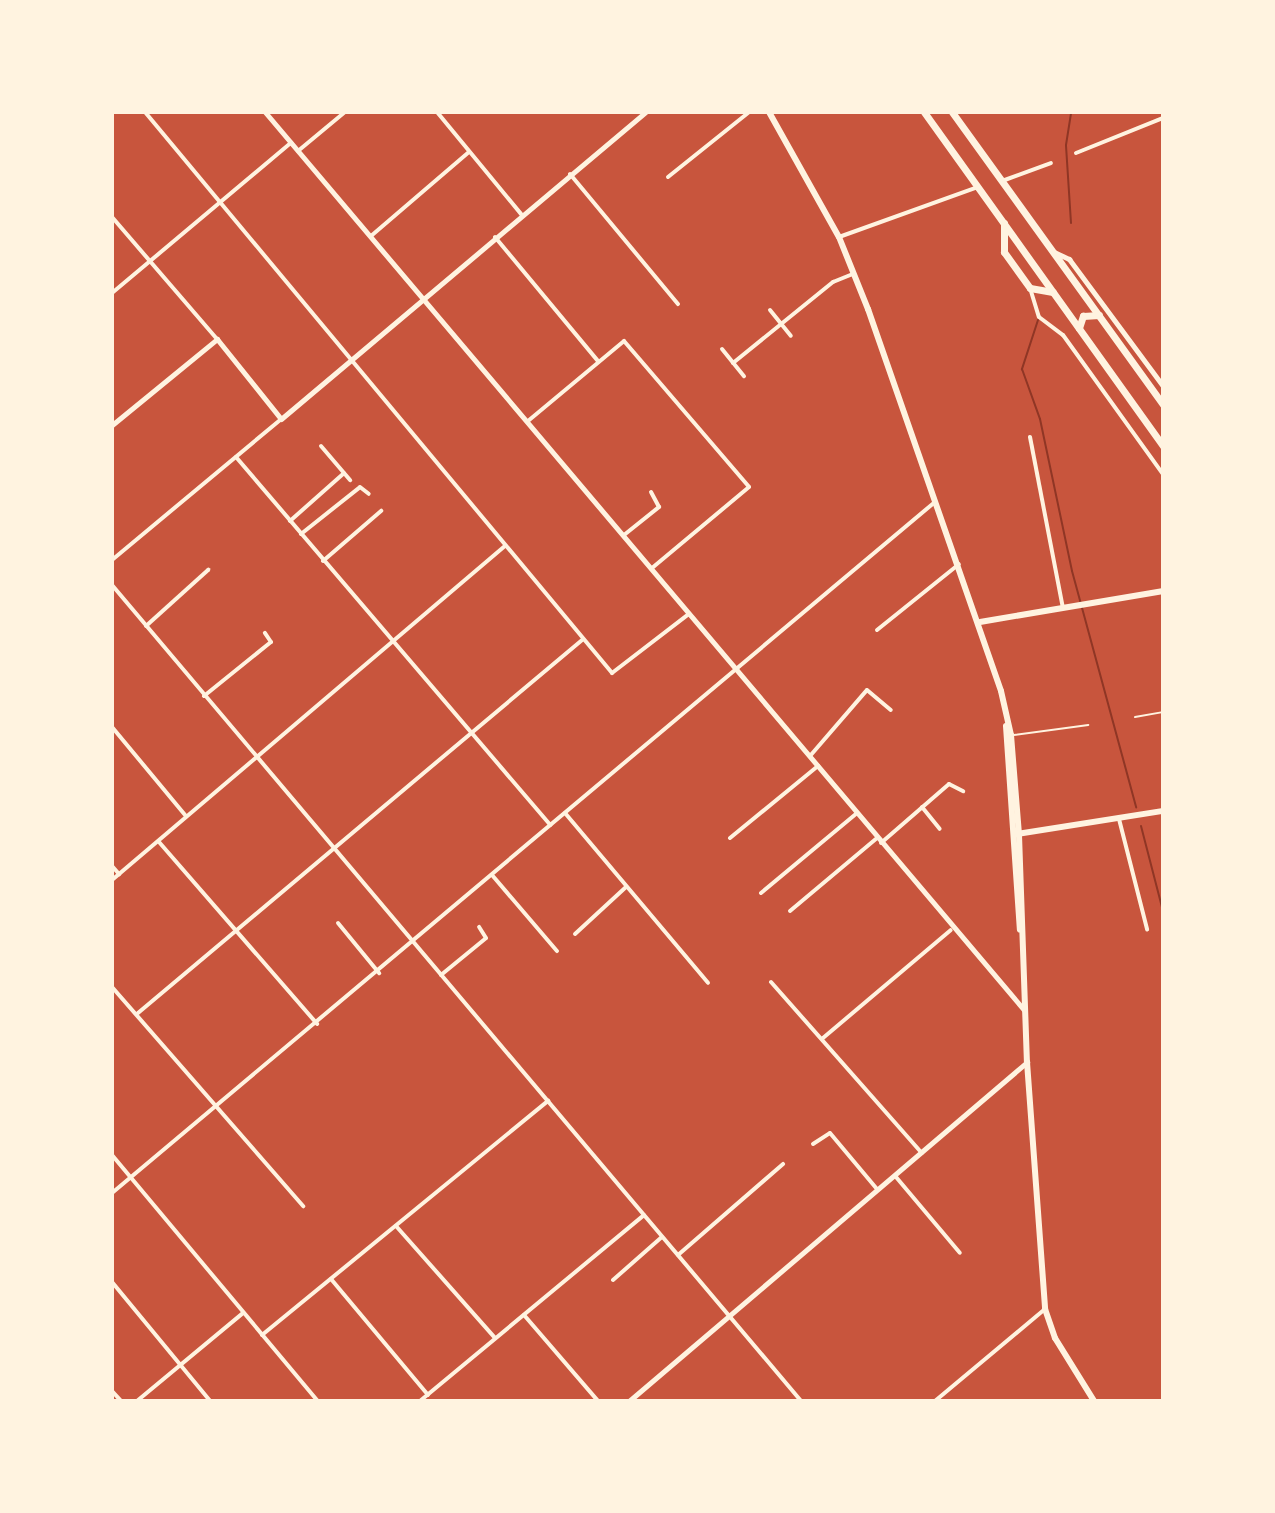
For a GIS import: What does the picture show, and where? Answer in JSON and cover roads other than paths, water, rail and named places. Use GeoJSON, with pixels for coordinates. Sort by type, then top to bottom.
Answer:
{"type":"FeatureCollection","features":[{"type":"Feature","properties":{"kind":"highway"},"geometry":{"type":"LineString","coordinates":[[924,112],[1163,446]]}},
{"type":"Feature","properties":{"kind":"highway"},"geometry":{"type":"LineString","coordinates":[[952,112],[1163,405]]}},
{"type":"Feature","properties":{"kind":"highway"},"geometry":{"type":"LineString","coordinates":[[1004,223],[1004,252],[1030,288],[1053,292]]}},
{"type":"Feature","properties":{"kind":"highway"},"geometry":{"type":"LineString","coordinates":[[1079,328],[1083,316],[1099,315]]}},
{"type":"Feature","properties":{"kind":"main road"},"geometry":{"type":"LineString","coordinates":[[769,112],[839,237],[980,622],[1008,736],[1019,835],[1027,1062],[1045,1309],[1055,1338],[1094,1401]]}},
{"type":"Feature","properties":{"kind":"main road"},"geometry":{"type":"LineString","coordinates":[[980,622],[1163,591]]}},
{"type":"Feature","properties":{"kind":"main road"},"geometry":{"type":"LineString","coordinates":[[1008,736],[1010,832],[1021,935]]}},
{"type":"Feature","properties":{"kind":"main road"},"geometry":{"type":"LineString","coordinates":[[1010,832],[1019,835],[1163,811]]}},
{"type":"Feature","properties":{"kind":"street"},"geometry":{"type":"LineString","coordinates":[[145,112],[612,673],[689,614]]}},
{"type":"Feature","properties":{"kind":"street"},"geometry":{"type":"LineString","coordinates":[[265,112],[810,756],[951,930],[1025,1011]]}},
{"type":"Feature","properties":{"kind":"street"},"geometry":{"type":"LineString","coordinates":[[298,151],[345,112]]}},
{"type":"Feature","properties":{"kind":"street"},"geometry":{"type":"LineString","coordinates":[[437,112],[521,214]]}},
{"type":"Feature","properties":{"kind":"street"},"geometry":{"type":"LineString","coordinates":[[112,560],[645,112]]}},
{"type":"Feature","properties":{"kind":"street"},"geometry":{"type":"LineString","coordinates":[[668,177],[749,112]]}},
{"type":"Feature","properties":{"kind":"street"},"geometry":{"type":"LineString","coordinates":[[1076,153],[1163,118]]}},
{"type":"Feature","properties":{"kind":"street"},"geometry":{"type":"LineString","coordinates":[[112,293],[291,143]]}},
{"type":"Feature","properties":{"kind":"street"},"geometry":{"type":"LineString","coordinates":[[370,237],[469,152]]}},
{"type":"Feature","properties":{"kind":"street"},"geometry":{"type":"LineString","coordinates":[[1002,181],[1051,163]]}},
{"type":"Feature","properties":{"kind":"street"},"geometry":{"type":"LineString","coordinates":[[570,174],[678,304]]}},
{"type":"Feature","properties":{"kind":"street"},"geometry":{"type":"LineString","coordinates":[[839,237],[978,187]]}},
{"type":"Feature","properties":{"kind":"street"},"geometry":{"type":"LineString","coordinates":[[112,217],[281,419]]}},
{"type":"Feature","properties":{"kind":"street"},"geometry":{"type":"LineString","coordinates":[[495,237],[598,361]]}},
{"type":"Feature","properties":{"kind":"street"},"geometry":{"type":"LineString","coordinates":[[1054,252],[1069,259],[1163,386]]}},
{"type":"Feature","properties":{"kind":"street"},"geometry":{"type":"LineString","coordinates":[[733,363],[833,282],[853,274]]}},
{"type":"Feature","properties":{"kind":"street"},"geometry":{"type":"LineString","coordinates":[[1030,288],[1039,317],[1063,335],[1163,474]]}},
{"type":"Feature","properties":{"kind":"street"},"geometry":{"type":"LineString","coordinates":[[770,310],[791,336]]}},
{"type":"Feature","properties":{"kind":"street"},"geometry":{"type":"LineString","coordinates":[[112,425],[217,339]]}},
{"type":"Feature","properties":{"kind":"street"},"geometry":{"type":"LineString","coordinates":[[528,421],[624,341],[749,487],[652,568]]}},
{"type":"Feature","properties":{"kind":"street"},"geometry":{"type":"LineString","coordinates":[[722,349],[744,376]]}},
{"type":"Feature","properties":{"kind":"street"},"geometry":{"type":"LineString","coordinates":[[1030,437],[1063,608]]}},
{"type":"Feature","properties":{"kind":"street"},"geometry":{"type":"LineString","coordinates":[[321,446],[350,480]]}},
{"type":"Feature","properties":{"kind":"street"},"geometry":{"type":"LineString","coordinates":[[236,457],[470,735],[550,825]]}},
{"type":"Feature","properties":{"kind":"street"},"geometry":{"type":"LineString","coordinates":[[290,521],[344,473]]}},
{"type":"Feature","properties":{"kind":"street"},"geometry":{"type":"LineString","coordinates":[[301,534],[360,487],[369,494]]}},
{"type":"Feature","properties":{"kind":"street"},"geometry":{"type":"LineString","coordinates":[[624,535],[659,507],[651,492]]}},
{"type":"Feature","properties":{"kind":"street"},"geometry":{"type":"LineString","coordinates":[[112,1193],[414,944],[550,825],[937,501]]}},
{"type":"Feature","properties":{"kind":"street"},"geometry":{"type":"LineString","coordinates":[[323,561],[381,511]]}},
{"type":"Feature","properties":{"kind":"street"},"geometry":{"type":"LineString","coordinates":[[112,880],[505,546]]}},
{"type":"Feature","properties":{"kind":"street"},"geometry":{"type":"LineString","coordinates":[[877,630],[959,564]]}},
{"type":"Feature","properties":{"kind":"street"},"geometry":{"type":"LineString","coordinates":[[146,626],[208,570]]}},
{"type":"Feature","properties":{"kind":"street"},"geometry":{"type":"LineString","coordinates":[[112,585],[801,1401]]}},
{"type":"Feature","properties":{"kind":"street"},"geometry":{"type":"LineString","coordinates":[[204,696],[271,642],[265,633]]}},
{"type":"Feature","properties":{"kind":"street"},"geometry":{"type":"LineString","coordinates":[[138,1013],[582,640]]}},
{"type":"Feature","properties":{"kind":"street"},"geometry":{"type":"LineString","coordinates":[[810,756],[867,690],[891,710]]}},
{"type":"Feature","properties":{"kind":"street"},"geometry":{"type":"LineString","coordinates":[[112,727],[186,816]]}},
{"type":"Feature","properties":{"kind":"street"},"geometry":{"type":"LineString","coordinates":[[730,838],[818,766]]}},
{"type":"Feature","properties":{"kind":"street"},"geometry":{"type":"LineString","coordinates":[[790,911],[951,782],[963,791]]}},
{"type":"Feature","properties":{"kind":"street"},"geometry":{"type":"LineString","coordinates":[[922,807],[940,829]]}},
{"type":"Feature","properties":{"kind":"street"},"geometry":{"type":"LineString","coordinates":[[565,813],[708,983]]}},
{"type":"Feature","properties":{"kind":"street"},"geometry":{"type":"LineString","coordinates":[[761,893],[857,813]]}},
{"type":"Feature","properties":{"kind":"street"},"geometry":{"type":"LineString","coordinates":[[1119,819],[1147,929]]}},
{"type":"Feature","properties":{"kind":"street"},"geometry":{"type":"LineString","coordinates":[[158,841],[317,1024]]}},
{"type":"Feature","properties":{"kind":"street"},"geometry":{"type":"LineString","coordinates":[[112,866],[119,874]]}},
{"type":"Feature","properties":{"kind":"street"},"geometry":{"type":"LineString","coordinates":[[492,875],[557,951]]}},
{"type":"Feature","properties":{"kind":"street"},"geometry":{"type":"LineString","coordinates":[[575,934],[627,887]]}},
{"type":"Feature","properties":{"kind":"street"},"geometry":{"type":"LineString","coordinates":[[338,923],[379,973]]}},
{"type":"Feature","properties":{"kind":"street"},"geometry":{"type":"LineString","coordinates":[[441,975],[486,938],[479,927]]}},
{"type":"Feature","properties":{"kind":"street"},"geometry":{"type":"LineString","coordinates":[[823,1038],[951,930]]}},
{"type":"Feature","properties":{"kind":"street"},"geometry":{"type":"LineString","coordinates":[[771,982],[922,1153]]}},
{"type":"Feature","properties":{"kind":"street"},"geometry":{"type":"LineString","coordinates":[[112,988],[218,1104],[303,1206]]}},
{"type":"Feature","properties":{"kind":"street"},"geometry":{"type":"LineString","coordinates":[[629,1401],[896,1177],[1027,1062]]}},
{"type":"Feature","properties":{"kind":"street"},"geometry":{"type":"LineString","coordinates":[[262,1335],[548,1101]]}},
{"type":"Feature","properties":{"kind":"street"},"geometry":{"type":"LineString","coordinates":[[813,1144],[830,1133],[879,1191]]}},
{"type":"Feature","properties":{"kind":"street"},"geometry":{"type":"LineString","coordinates":[[112,1155],[318,1401]]}},
{"type":"Feature","properties":{"kind":"street"},"geometry":{"type":"LineString","coordinates":[[678,1255],[783,1164]]}},
{"type":"Feature","properties":{"kind":"street"},"geometry":{"type":"LineString","coordinates":[[896,1177],[960,1253]]}},
{"type":"Feature","properties":{"kind":"street"},"geometry":{"type":"LineString","coordinates":[[420,1401],[644,1215]]}},
{"type":"Feature","properties":{"kind":"street"},"geometry":{"type":"LineString","coordinates":[[396,1226],[495,1338]]}},
{"type":"Feature","properties":{"kind":"street"},"geometry":{"type":"LineString","coordinates":[[613,1280],[662,1237]]}},
{"type":"Feature","properties":{"kind":"street"},"geometry":{"type":"LineString","coordinates":[[331,1279],[428,1395]]}},
{"type":"Feature","properties":{"kind":"street"},"geometry":{"type":"LineString","coordinates":[[112,1282],[210,1401]]}},
{"type":"Feature","properties":{"kind":"street"},"geometry":{"type":"LineString","coordinates":[[935,1401],[1045,1309]]}},
{"type":"Feature","properties":{"kind":"street"},"geometry":{"type":"LineString","coordinates":[[137,1401],[181,1368],[244,1312]]}},
{"type":"Feature","properties":{"kind":"street"},"geometry":{"type":"LineString","coordinates":[[524,1315],[598,1401]]}},
{"type":"Feature","properties":{"kind":"street"},"geometry":{"type":"LineString","coordinates":[[112,1391],[121,1401]]}},
{"type":"Feature","properties":{"kind":"lane"},"geometry":{"type":"LineString","coordinates":[[1135,717],[1163,712]]}},
{"type":"Feature","properties":{"kind":"lane"},"geometry":{"type":"LineString","coordinates":[[1008,736],[1088,725]]}},
{"type":"Feature","properties":{"kind":"waterway"},"geometry":{"type":"LineString","coordinates":[[1071,112],[1066,145],[1071,223]]}},
{"type":"Feature","properties":{"kind":"waterway"},"geometry":{"type":"LineString","coordinates":[[1038,320],[1022,369],[1040,419],[1072,571],[1136,807]]}},
{"type":"Feature","properties":{"kind":"waterway"},"geometry":{"type":"LineString","coordinates":[[1141,826],[1163,911]]}}]}
